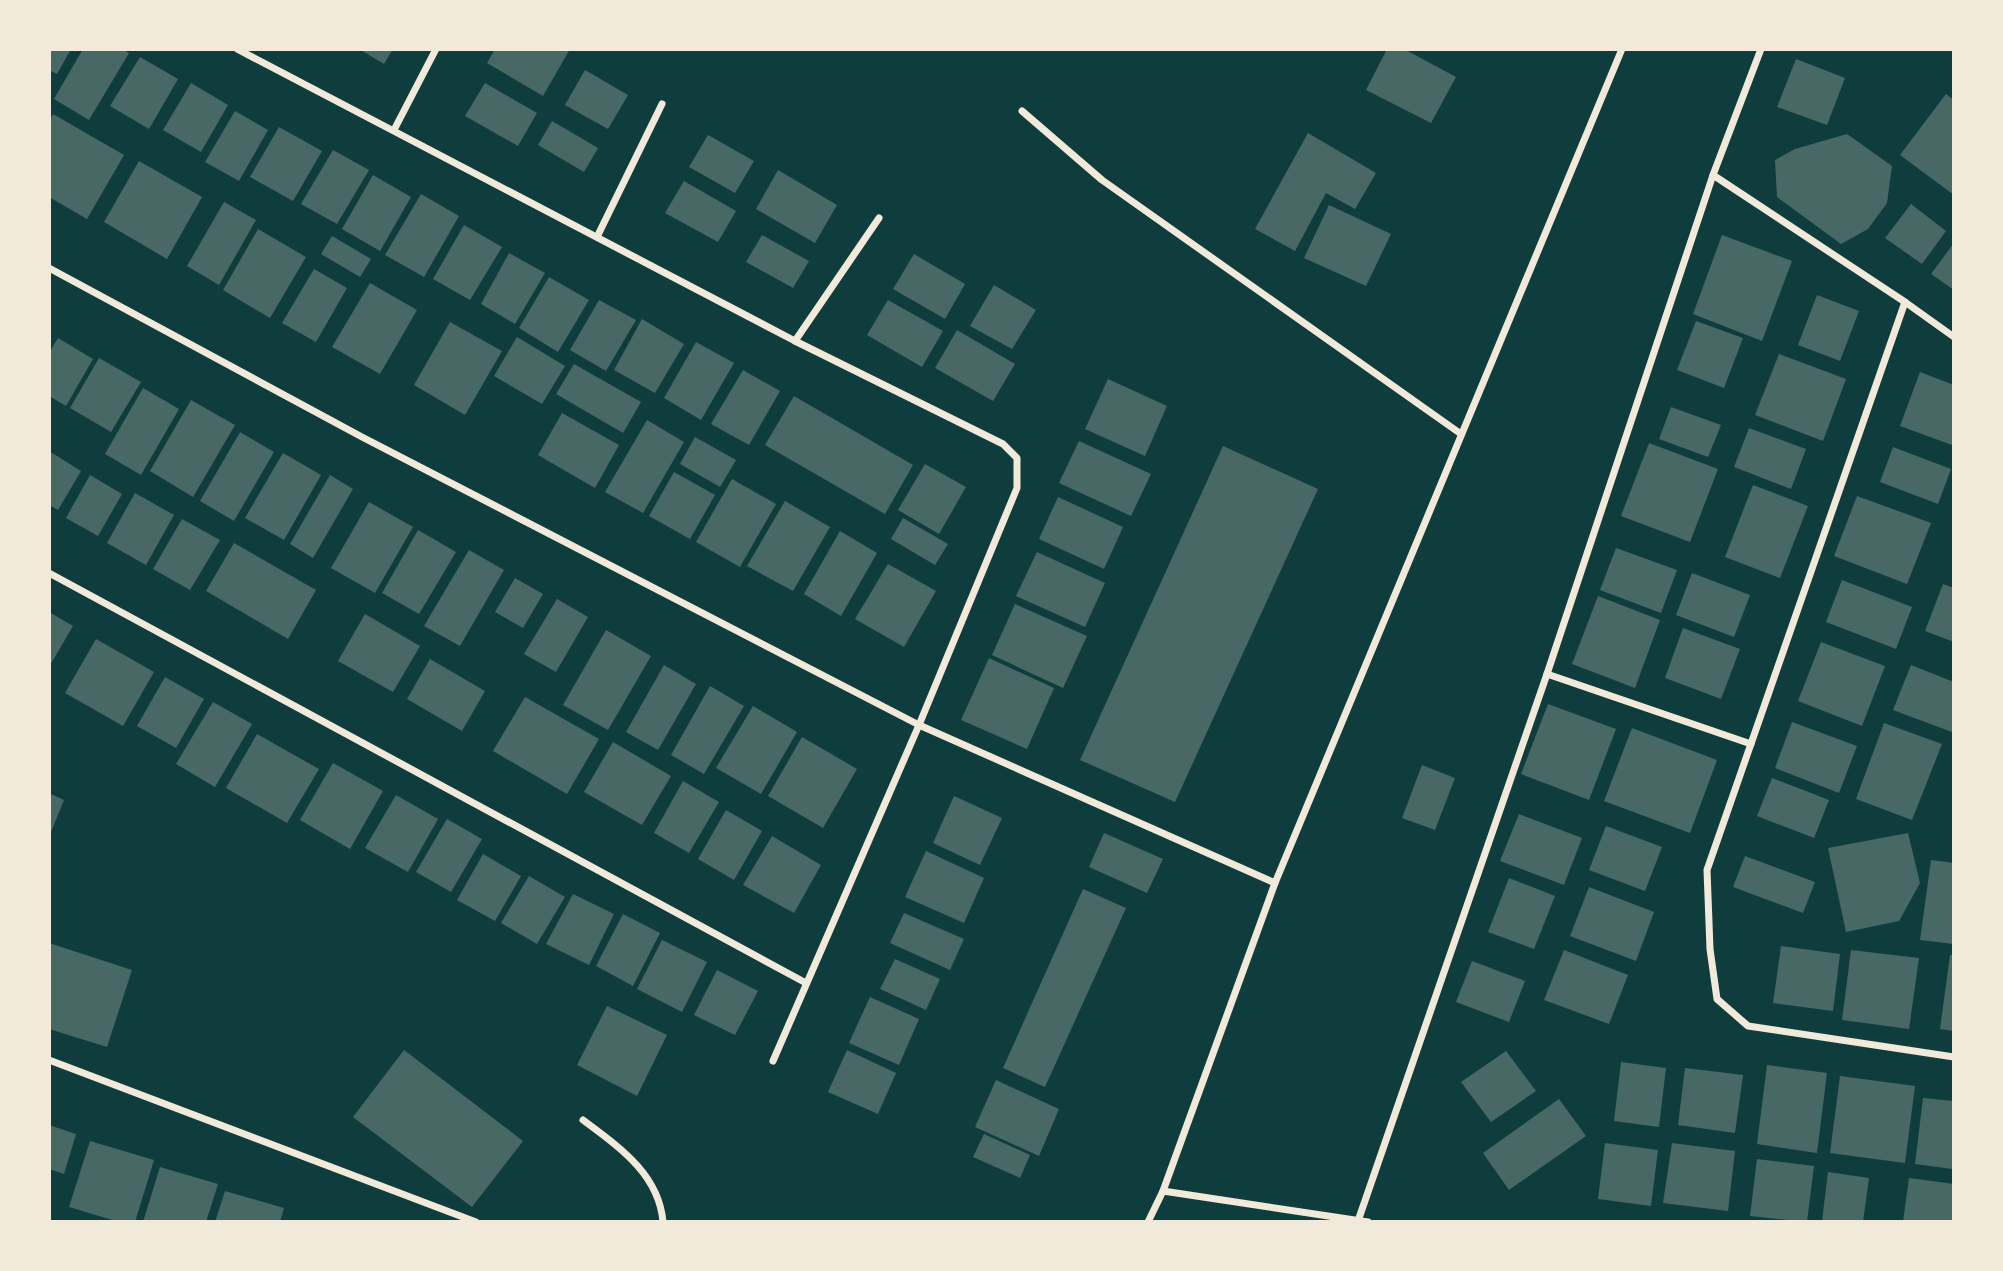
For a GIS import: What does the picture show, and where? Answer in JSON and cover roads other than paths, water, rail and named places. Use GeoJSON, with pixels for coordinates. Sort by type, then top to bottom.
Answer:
{"type":"FeatureCollection","features":[{"type":"Feature","properties":{"kind":"street"},"geometry":{"type":"LineString","coordinates":[[237,49],[795,341],[1003,444],[1017,458],[1017,488],[919,725],[773,1061]]}},
{"type":"Feature","properties":{"kind":"street"},"geometry":{"type":"LineString","coordinates":[[394,130],[436,49]]}},
{"type":"Feature","properties":{"kind":"street"},"geometry":{"type":"LineString","coordinates":[[1148,1222],[1163,1191],[1275,883],[1622,49]]}},
{"type":"Feature","properties":{"kind":"street"},"geometry":{"type":"LineString","coordinates":[[1358,1221],[1547,674],[1713,175],[1761,49]]}},
{"type":"Feature","properties":{"kind":"street"},"geometry":{"type":"LineString","coordinates":[[597,237],[662,104]]}},
{"type":"Feature","properties":{"kind":"street"},"geometry":{"type":"LineString","coordinates":[[1022,111],[1102,180],[1461,434]]}},
{"type":"Feature","properties":{"kind":"street"},"geometry":{"type":"LineString","coordinates":[[1713,175],[1954,337]]}},
{"type":"Feature","properties":{"kind":"street"},"geometry":{"type":"LineString","coordinates":[[795,341],[879,218]]}},
{"type":"Feature","properties":{"kind":"street"},"geometry":{"type":"LineString","coordinates":[[49,268],[362,437],[919,725],[1275,883]]}},
{"type":"Feature","properties":{"kind":"street"},"geometry":{"type":"LineString","coordinates":[[1905,302],[1707,870],[1710,949],[1717,999],[1748,1026],[1954,1057]]}},
{"type":"Feature","properties":{"kind":"street"},"geometry":{"type":"LineString","coordinates":[[49,573],[806,983]]}},
{"type":"Feature","properties":{"kind":"street"},"geometry":{"type":"LineString","coordinates":[[1547,674],[1751,744]]}},
{"type":"Feature","properties":{"kind":"street"},"geometry":{"type":"LineString","coordinates":[[49,1060],[476,1222]]}},
{"type":"Feature","properties":{"kind":"street"},"geometry":{"type":"LineString","coordinates":[[583,1120],[624,1151],[644,1173],[661,1204],[663,1222]]}},
{"type":"Feature","properties":{"kind":"street"},"geometry":{"type":"LineString","coordinates":[[1163,1191],[1368,1222]]}}]}
